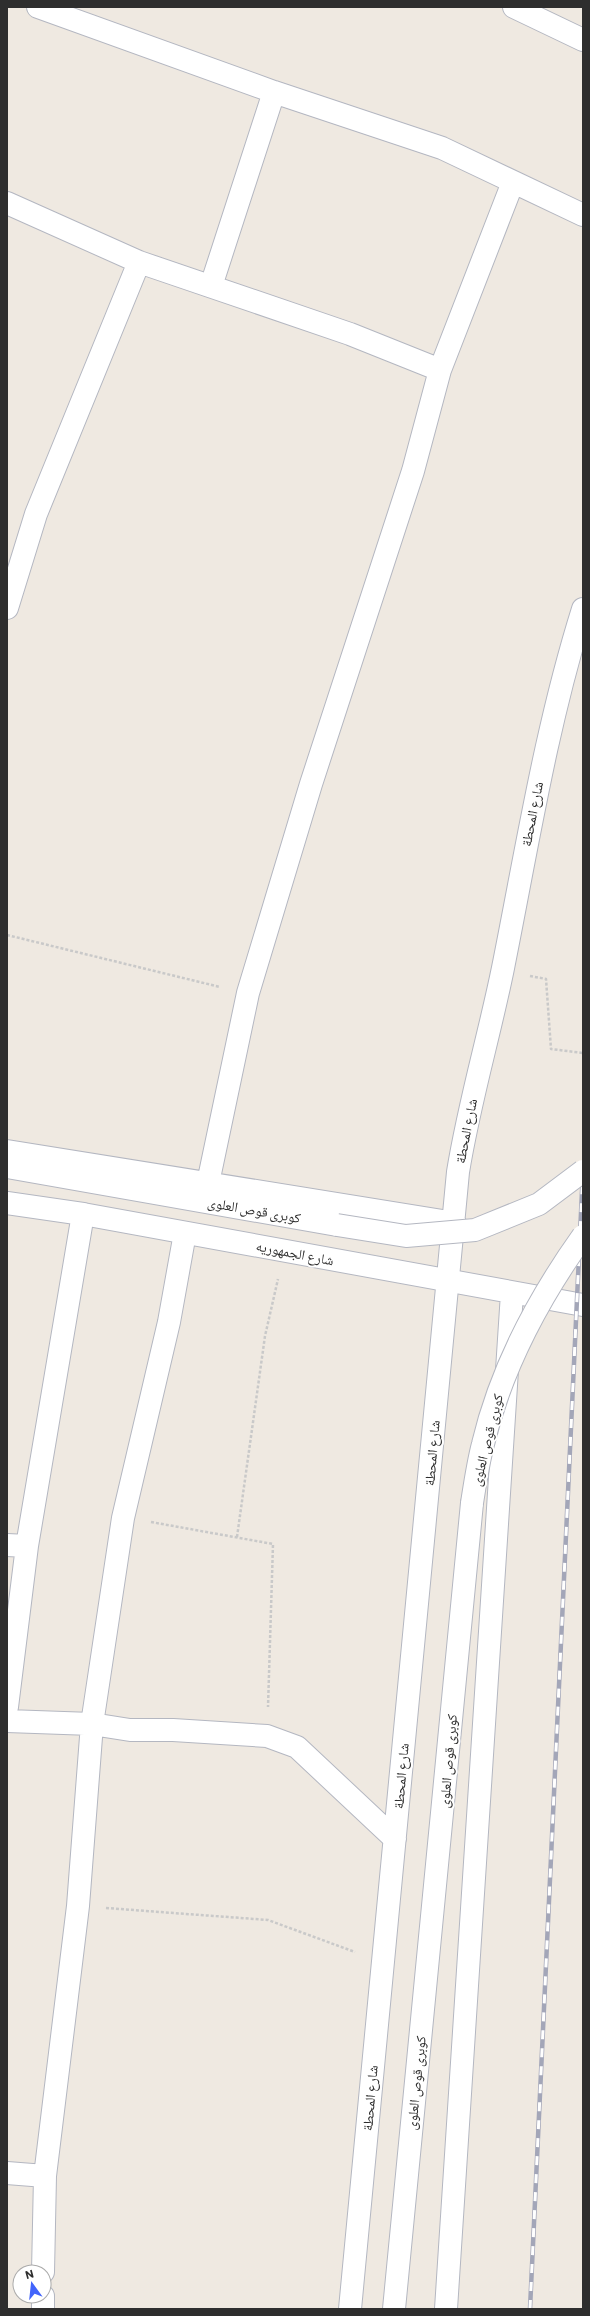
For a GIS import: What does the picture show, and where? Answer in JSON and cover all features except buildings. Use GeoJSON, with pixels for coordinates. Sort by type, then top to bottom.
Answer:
{"type":"FeatureCollection","features":[{"type":"Feature","properties":{"kind":"street"},"geometry":{"type":"LineString","coordinates":[[38,7],[274,92],[442,148],[583,215]]}},
{"type":"Feature","properties":{"kind":"street"},"geometry":{"type":"LineString","coordinates":[[514,7],[583,40]]}},
{"type":"Feature","properties":{"kind":"street"},"geometry":{"type":"LineString","coordinates":[[211,286],[274,92]]}},
{"type":"Feature","properties":{"kind":"street"},"geometry":{"type":"LineString","coordinates":[[208,1183],[248,993],[311,784],[413,471],[440,370],[513,182]]}},
{"type":"Feature","properties":{"kind":"street"},"geometry":{"type":"LineString","coordinates":[[7,203],[139,262],[350,334],[440,370]]}},
{"type":"Feature","properties":{"kind":"street"},"geometry":{"type":"LineString","coordinates":[[7,608],[36,514],[139,262]]}},
{"type":"Feature","properties":{"kind":"street","name":"شارع المحطة"},"geometry":{"type":"LineString","coordinates":[[350,2309],[455,1223],[458,1172],[464,1136],[502,970],[552,718],[583,609]]}},
{"type":"Feature","properties":{"kind":"street"},"geometry":{"type":"LineString","coordinates":[[7,1151],[455,1223]]}},
{"type":"Feature","properties":{"kind":"street","name":"كوبرى قوص العلوى"},"geometry":{"type":"LineString","coordinates":[[7,1167],[406,1236],[475,1230],[539,1204],[583,1171]]}},
{"type":"Feature","properties":{"kind":"street","name":"شارع الجمهوريه"},"geometry":{"type":"LineString","coordinates":[[7,1203],[83,1214],[449,1282],[583,1305]]}},
{"type":"Feature","properties":{"kind":"street"},"geometry":{"type":"LineString","coordinates":[[7,1707],[17,1546],[83,1214]]}},
{"type":"Feature","properties":{"kind":"street"},"geometry":{"type":"LineString","coordinates":[[44,2264],[45,2176],[78,1906],[92,1724],[123,1518],[168,1322],[185,1233]]}},
{"type":"Feature","properties":{"kind":"street","name":"كوبرى قوص العلوى"},"geometry":{"type":"LineString","coordinates":[[394,2309],[472,1504],[483,1443],[501,1384],[526,1327],[556,1274],[583,1236]]}},
{"type":"Feature","properties":{"kind":"street"},"geometry":{"type":"LineString","coordinates":[[446,2309],[512,1293]]}},
{"type":"Feature","properties":{"kind":"street"},"geometry":{"type":"LineString","coordinates":[[7,1721],[92,1724],[130,1730],[173,1730],[267,1736],[296,1747],[395,1839]]}},
{"type":"Feature","properties":{"kind":"street"},"geometry":{"type":"LineString","coordinates":[[7,2173],[45,2176]]}},
{"type":"Feature","properties":{"kind":"path"},"geometry":{"type":"LineString","coordinates":[[7,935],[248,993]]}},
{"type":"Feature","properties":{"kind":"path"},"geometry":{"type":"LineString","coordinates":[[546,980],[551,1049],[583,1053]]}},
{"type":"Feature","properties":{"kind":"path"},"geometry":{"type":"LineString","coordinates":[[237,1537],[265,1336],[284,1251]]}},
{"type":"Feature","properties":{"kind":"path"},"geometry":{"type":"LineString","coordinates":[[123,1518],[273,1544],[267,1736]]}},
{"type":"Feature","properties":{"kind":"path"},"geometry":{"type":"LineString","coordinates":[[78,1906],[268,1920],[383,1962]]}},
{"type":"Feature","properties":{"kind":"railway"},"geometry":{"type":"LineString","coordinates":[[530,2309],[583,1170]]}}]}
